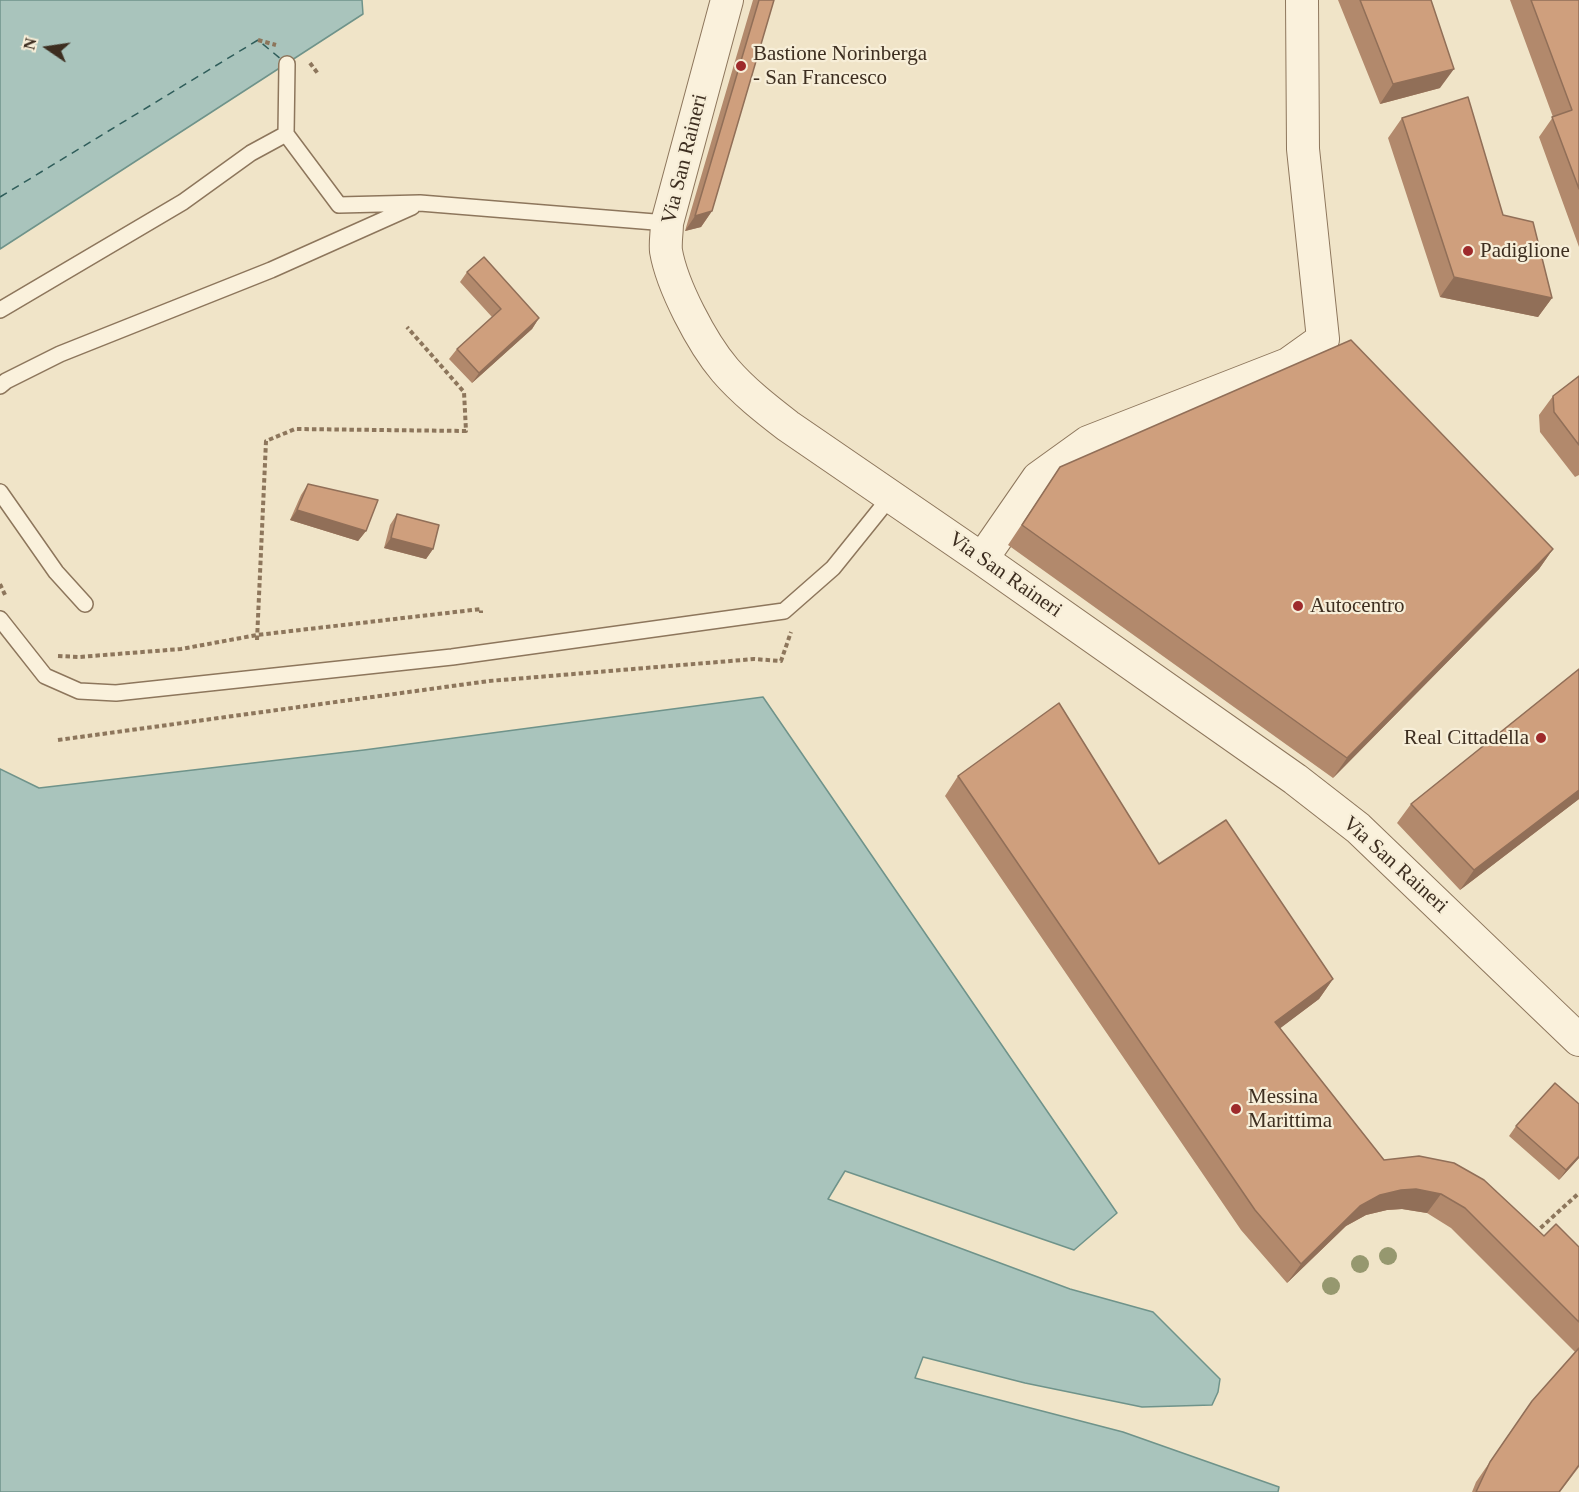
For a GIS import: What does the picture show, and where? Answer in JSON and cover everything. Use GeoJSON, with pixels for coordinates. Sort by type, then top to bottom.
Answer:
{"type":"FeatureCollection","features":[{"type":"Feature","properties":{"kind":"street","name":"Via San Raineri"},"geometry":{"type":"LineString","coordinates":[[727,0],[667,223],[666,250],[673,276],[698,330],[725,370],[788,426],[1295,779],[1358,828],[1579,1040]]}},
{"type":"Feature","properties":{"kind":"street"},"geometry":{"type":"LineString","coordinates":[[982,559],[1038,478],[1088,442],[1288,364],[1323,339],[1303,149],[1302,0]]}},
{"type":"Feature","properties":{"kind":"lane"},"geometry":{"type":"LineString","coordinates":[[287,64],[286,134],[339,205],[420,203],[667,223]]}},
{"type":"Feature","properties":{"kind":"lane"},"geometry":{"type":"LineString","coordinates":[[0,310],[183,202],[251,153],[286,134]]}},
{"type":"Feature","properties":{"kind":"lane"},"geometry":{"type":"LineString","coordinates":[[0,386],[60,354],[271,270],[420,203]]}},
{"type":"Feature","properties":{"kind":"lane"},"geometry":{"type":"LineString","coordinates":[[0,492],[56,572],[85,604]]}},
{"type":"Feature","properties":{"kind":"lane"},"geometry":{"type":"LineString","coordinates":[[0,619],[45,676],[80,691],[116,693],[464,656],[784,611],[833,568],[891,496]]}},
{"type":"Feature","properties":{"kind":"path"},"geometry":{"type":"LineString","coordinates":[[257,637],[266,441],[295,429],[466,431],[464,392],[407,327]]}},
{"type":"Feature","properties":{"kind":"path"},"geometry":{"type":"LineString","coordinates":[[0,584],[10,605]]}},
{"type":"Feature","properties":{"kind":"path"},"geometry":{"type":"LineString","coordinates":[[58,740],[489,681],[754,658],[781,661],[804,594]]}},
{"type":"Feature","properties":{"kind":"path"},"geometry":{"type":"LineString","coordinates":[[55,656],[79,657],[182,649],[257,637],[481,609],[481,613]]}},
{"type":"Feature","properties":{"kind":"path"},"geometry":{"type":"LineString","coordinates":[[1526,1241],[1579,1193]]}},
{"type":"Feature","properties":{"kind":"water"},"geometry":{"type":"Polygon","coordinates":[[[0,0],[362,0],[363,14],[0,249],[0,0]]]}},
{"type":"Feature","properties":{"kind":"water"},"geometry":{"type":"Polygon","coordinates":[[[763,697],[1117,1213],[1074,1250],[845,1171],[828,1199],[1070,1289],[1153,1312],[1220,1379],[1218,1392],[1212,1405],[1142,1407],[1025,1383],[923,1357],[915,1378],[1123,1432],[1279,1487],[1278,1492],[0,1492],[0,769],[39,788],[364,750],[763,697]]]}},
{"type":"Feature","properties":{"kind":"building"},"geometry":{"type":"Polygon","coordinates":[[[759,0],[774,0],[712,211],[695,216],[759,0]]]}},
{"type":"Feature","properties":{"kind":"building"},"geometry":{"type":"Polygon","coordinates":[[[1360,0],[1431,0],[1454,69],[1393,84],[1360,0]]]}},
{"type":"Feature","properties":{"kind":"building"},"geometry":{"type":"Polygon","coordinates":[[[1531,0],[1579,0],[1579,189],[1552,117],[1572,110],[1531,0]]]}},
{"type":"Feature","properties":{"kind":"building"},"geometry":{"type":"Polygon","coordinates":[[[1468,97],[1503,215],[1533,222],[1552,298],[1454,277],[1402,118],[1468,97]]]}},
{"type":"Feature","properties":{"kind":"building"},"geometry":{"type":"Polygon","coordinates":[[[484,257],[539,318],[479,373],[457,349],[501,309],[467,272],[484,257]]]}},
{"type":"Feature","properties":{"kind":"building","name":"Autocentro"},"geometry":{"type":"Polygon","coordinates":[[[1351,340],[1553,549],[1347,758],[1022,525],[1060,467],[1351,340]]]}},
{"type":"Feature","properties":{"kind":"building"},"geometry":{"type":"Polygon","coordinates":[[[1579,376],[1579,445],[1554,412],[1553,396],[1579,376]]]}},
{"type":"Feature","properties":{"kind":"building"},"geometry":{"type":"Polygon","coordinates":[[[308,484],[378,500],[366,531],[297,510],[308,484]]]}},
{"type":"Feature","properties":{"kind":"building"},"geometry":{"type":"Polygon","coordinates":[[[397,514],[439,525],[433,549],[391,538],[397,514]]]}},
{"type":"Feature","properties":{"kind":"building","name":"Real Cittadella"},"geometry":{"type":"Polygon","coordinates":[[[1579,669],[1579,790],[1474,870],[1411,804],[1579,669]]]}},
{"type":"Feature","properties":{"kind":"building","name":"Messina Marittima"},"geometry":{"type":"Polygon","coordinates":[[[1059,703],[1159,864],[1226,820],[1333,979],[1275,1022],[1384,1160],[1419,1156],[1454,1163],[1484,1180],[1544,1236],[1556,1224],[1579,1247],[1579,1322],[1465,1208],[1441,1194],[1416,1189],[1380,1195],[1360,1206],[1301,1264],[1255,1210],[958,776],[1059,703]]]}},
{"type":"Feature","properties":{"kind":"building"},"geometry":{"type":"Polygon","coordinates":[[[1555,1083],[1579,1104],[1579,1156],[1566,1170],[1516,1126],[1555,1083]]]}},
{"type":"Feature","properties":{"kind":"building"},"geometry":{"type":"Polygon","coordinates":[[[1579,1348],[1579,1465],[1559,1492],[1476,1492],[1490,1462],[1532,1401],[1579,1348]]]}},
{"type":"Feature","properties":{"kind":"ferry route"},"geometry":{"type":"LineString","coordinates":[[0,197],[258,40],[282,60]]}},
{"type":"Feature","properties":{"kind":"place","name":"Bastione Norinberga - San Francesco"},"geometry":{"type":"Point","coordinates":[741,66]}},
{"type":"Feature","properties":{"kind":"place","name":"Padiglione"},"geometry":{"type":"Point","coordinates":[1468,251]}},
{"type":"Feature","properties":{"kind":"place","name":"Autocentro"},"geometry":{"type":"Point","coordinates":[1298,606]}},
{"type":"Feature","properties":{"kind":"place","name":"Real Cittadella"},"geometry":{"type":"Point","coordinates":[1541,738]}},
{"type":"Feature","properties":{"kind":"place","name":"Messina Marittima"},"geometry":{"type":"Point","coordinates":[1236,1109]}}]}
